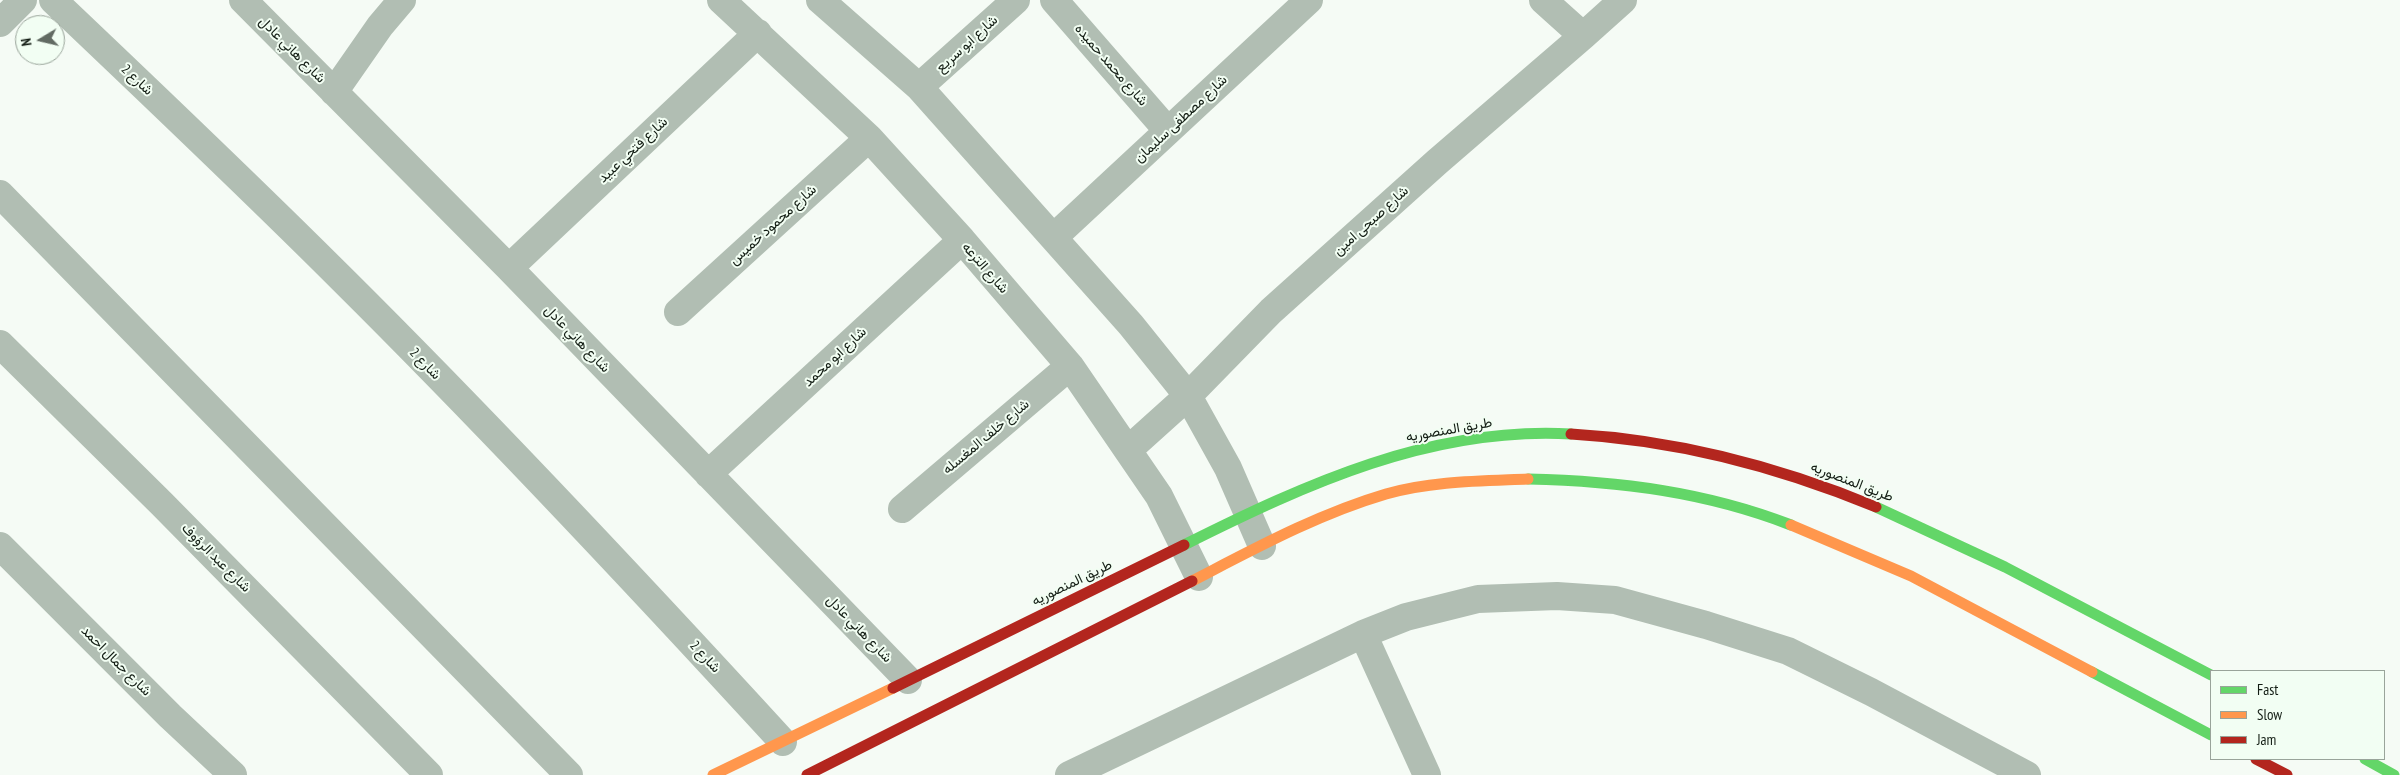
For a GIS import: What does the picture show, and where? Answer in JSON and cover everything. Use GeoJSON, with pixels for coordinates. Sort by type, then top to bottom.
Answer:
{"type":"FeatureCollection","features":[{"type":"Feature","properties":{"kind":"main road","name":"طريق المنصوريه"},"geometry":{"type":"LineString","coordinates":[[713,775],[1317,482],[1369,463],[1428,446],[1479,437],[1551,433],[1614,437],[1675,446],[1732,458],[1790,474],[1877,507],[1936,533],[2210,674]]}},
{"type":"Feature","properties":{"kind":"main road"},"geometry":{"type":"LineString","coordinates":[[807,775],[1198,576],[1332,513],[1387,494],[1449,483],[1528,479],[1584,480],[1643,486],[1709,499],[1772,518],[1846,546],[1911,576],[2210,734]]}},
{"type":"Feature","properties":{"kind":"main road"},"geometry":{"type":"LineString","coordinates":[[2258,760],[2287,775]]}},
{"type":"Feature","properties":{"kind":"main road"},"geometry":{"type":"LineString","coordinates":[[2367,760],[2394,775]]}},
{"type":"Feature","properties":{"kind":"street"},"geometry":{"type":"LineString","coordinates":[[0,23],[23,0]]}},
{"type":"Feature","properties":{"kind":"street","name":"شارع 2"},"geometry":{"type":"LineString","coordinates":[[53,0],[192,132],[344,281],[641,587],[783,742]]}},
{"type":"Feature","properties":{"kind":"street","name":"شارع هاني عادل"},"geometry":{"type":"LineString","coordinates":[[243,0],[509,268],[908,680]]}},
{"type":"Feature","properties":{"kind":"street"},"geometry":{"type":"LineString","coordinates":[[334,92],[380,26],[402,0]]}},
{"type":"Feature","properties":{"kind":"street","name":"شارع الترعه"},"geometry":{"type":"LineString","coordinates":[[721,0],[869,138],[962,240],[1070,366],[1159,496],[1198,576]]}},
{"type":"Feature","properties":{"kind":"street"},"geometry":{"type":"LineString","coordinates":[[820,0],[919,87],[1131,325],[1188,396],[1228,468],[1262,546]]}},
{"type":"Feature","properties":{"kind":"street","name":"شارع ابو سريع"},"geometry":{"type":"LineString","coordinates":[[919,87],[1016,0]]}},
{"type":"Feature","properties":{"kind":"street","name":"شارع محمد حميده"},"geometry":{"type":"LineString","coordinates":[[1054,0],[1168,131]]}},
{"type":"Feature","properties":{"kind":"street","name":"شارع مصطفى سليمان"},"geometry":{"type":"LineString","coordinates":[[1054,237],[1309,0]]}},
{"type":"Feature","properties":{"kind":"street"},"geometry":{"type":"LineString","coordinates":[[1543,0],[1584,36]]}},
{"type":"Feature","properties":{"kind":"street","name":"شارع صبحى امين"},"geometry":{"type":"LineString","coordinates":[[1128,450],[1188,396],[1271,311],[1437,162],[1584,36],[1622,0]]}},
{"type":"Feature","properties":{"kind":"street","name":"شارع فتحي عبيد"},"geometry":{"type":"LineString","coordinates":[[509,268],[758,33]]}},
{"type":"Feature","properties":{"kind":"street","name":"شارع محمود خميس"},"geometry":{"type":"LineString","coordinates":[[678,312],[869,138]]}},
{"type":"Feature","properties":{"kind":"street"},"geometry":{"type":"LineString","coordinates":[[0,194],[569,775]]}},
{"type":"Feature","properties":{"kind":"street","name":"شارع ابو محمد"},"geometry":{"type":"LineString","coordinates":[[708,474],[962,240]]}},
{"type":"Feature","properties":{"kind":"street","name":"شارع عبد الرؤوف"},"geometry":{"type":"LineString","coordinates":[[0,344],[162,504],[429,775]]}},
{"type":"Feature","properties":{"kind":"street","name":"شارع خلف المغسله"},"geometry":{"type":"LineString","coordinates":[[902,509],[1070,366]]}},
{"type":"Feature","properties":{"kind":"street","name":"شارع جمال احمد"},"geometry":{"type":"LineString","coordinates":[[0,546],[164,710],[233,775]]}},
{"type":"Feature","properties":{"kind":"street"},"geometry":{"type":"LineString","coordinates":[[1069,775],[1363,634],[1406,617],[1478,599],[1557,596],[1614,600],[1706,625],[1788,651],[1871,692],[2027,775]]}},
{"type":"Feature","properties":{"kind":"street"},"geometry":{"type":"LineString","coordinates":[[1363,634],[1427,775]]}},
{"type":"Feature","properties":{"kind":"traffic: fast"},"geometry":{"type":"LineString","coordinates":[[1184,545],[1276,501],[1323,481],[1371,464],[1469,439],[1519,434],[1571,434]]}},
{"type":"Feature","properties":{"kind":"traffic: fast"},"geometry":{"type":"LineString","coordinates":[[1528,479],[1596,482],[1662,490],[1727,504],[1791,525]]}},
{"type":"Feature","properties":{"kind":"traffic: fast"},"geometry":{"type":"LineString","coordinates":[[1876,507],[2005,567],[2210,674]]}},
{"type":"Feature","properties":{"kind":"traffic: fast"},"geometry":{"type":"LineString","coordinates":[[2092,672],[2210,734]]}},
{"type":"Feature","properties":{"kind":"traffic: fast"},"geometry":{"type":"LineString","coordinates":[[2367,760],[2394,775]]}},
{"type":"Feature","properties":{"kind":"traffic: slow"},"geometry":{"type":"LineString","coordinates":[[1192,581],[1311,522],[1386,494],[1438,484],[1528,479]]}},
{"type":"Feature","properties":{"kind":"traffic: slow"},"geometry":{"type":"LineString","coordinates":[[1791,525],[1911,576],[2092,672]]}},
{"type":"Feature","properties":{"kind":"traffic: slow"},"geometry":{"type":"LineString","coordinates":[[713,775],[893,688]]}},
{"type":"Feature","properties":{"kind":"traffic: jam"},"geometry":{"type":"LineString","coordinates":[[1571,434],[1649,442],[1726,457],[1801,479],[1876,507]]}},
{"type":"Feature","properties":{"kind":"traffic: jam"},"geometry":{"type":"LineString","coordinates":[[893,688],[1184,545]]}},
{"type":"Feature","properties":{"kind":"traffic: jam"},"geometry":{"type":"LineString","coordinates":[[807,775],[1192,581]]}},
{"type":"Feature","properties":{"kind":"traffic: jam"},"geometry":{"type":"LineString","coordinates":[[2258,760],[2287,775]]}}]}
